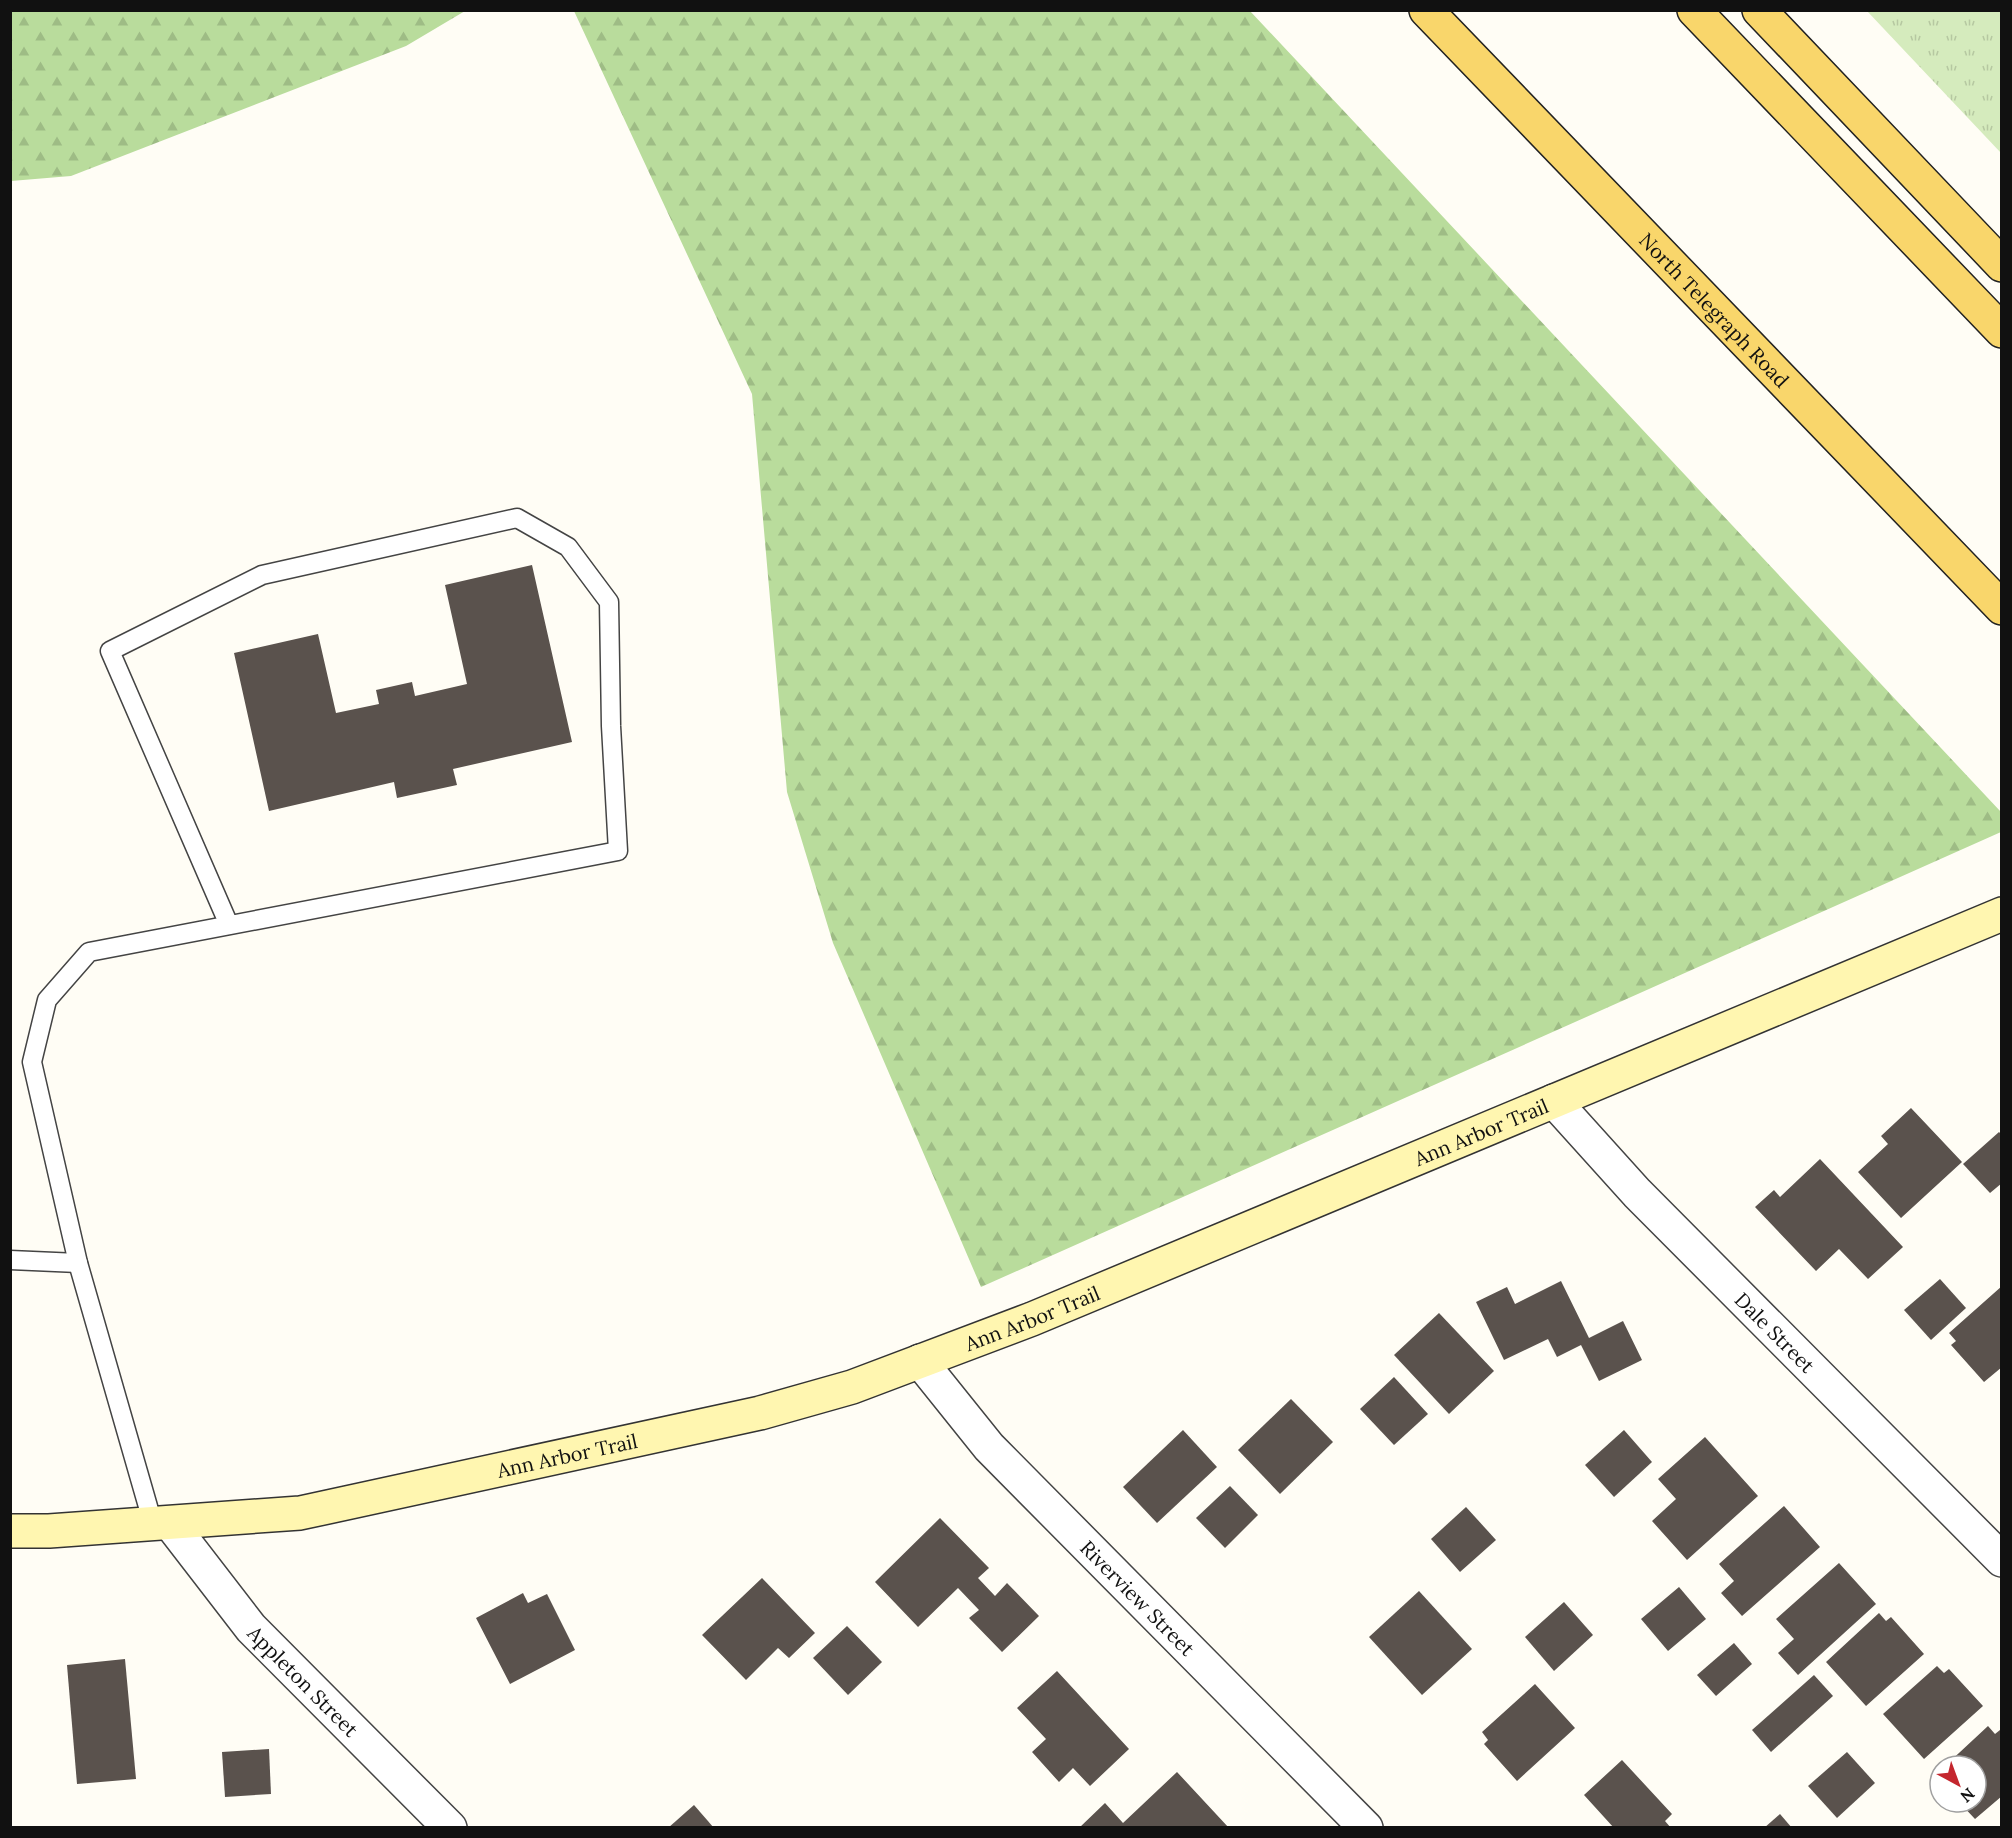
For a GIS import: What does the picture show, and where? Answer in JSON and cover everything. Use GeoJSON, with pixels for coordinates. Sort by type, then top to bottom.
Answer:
{"type":"FeatureCollection","features":[{"type":"Feature","properties":{"kind":"main road","name":"North Telegraph Road"},"geometry":{"type":"LineString","coordinates":[[1426,10],[2001,608]]}},
{"type":"Feature","properties":{"kind":"main road"},"geometry":{"type":"LineString","coordinates":[[1455,10],[1463,49]]}},
{"type":"Feature","properties":{"kind":"main road"},"geometry":{"type":"LineString","coordinates":[[1694,10],[2001,331]]}},
{"type":"Feature","properties":{"kind":"main road"},"geometry":{"type":"LineString","coordinates":[[1759,10],[2001,265]]}},
{"type":"Feature","properties":{"kind":"street","name":"Ann Arbor Trail"},"geometry":{"type":"LineString","coordinates":[[10,1531],[49,1531],[300,1513],[760,1413],[852,1387],[1032,1319],[2001,914]]}},
{"type":"Feature","properties":{"kind":"street","name":"Dale Street"},"geometry":{"type":"LineString","coordinates":[[1554,1101],[1637,1193],[2001,1560]]}},
{"type":"Feature","properties":{"kind":"street","name":"Riverview Street"},"geometry":{"type":"LineString","coordinates":[[920,1361],[989,1447],[1366,1827]]}},
{"type":"Feature","properties":{"kind":"street","name":"Appleton Street"},"geometry":{"type":"LineString","coordinates":[[162,1523],[251,1628],[450,1827]]}},
{"type":"Feature","properties":{"kind":"lane"},"geometry":{"type":"LineString","coordinates":[[162,1523],[78,1263],[32,1062],[47,1000],[89,952],[229,926],[618,851],[611,726],[609,602],[568,547],[517,518],[262,575],[110,651],[229,926]]}},
{"type":"Feature","properties":{"kind":"lane"},"geometry":{"type":"LineString","coordinates":[[10,1260],[78,1263]]}},
{"type":"Feature","properties":{"kind":"green space"},"geometry":{"type":"Polygon","coordinates":[[[11,10],[465,11],[406,46],[71,176],[11,181],[11,10]]]}},
{"type":"Feature","properties":{"kind":"green space"},"geometry":{"type":"Polygon","coordinates":[[[574,11],[1250,11],[2001,812],[2001,832],[981,1287],[833,943],[787,792],[752,394],[574,11]]]}},
{"type":"Feature","properties":{"kind":"green space"},"geometry":{"type":"Polygon","coordinates":[[[1867,11],[2001,11],[2001,153],[1867,11]]]}},
{"type":"Feature","properties":{"kind":"building"},"geometry":{"type":"Polygon","coordinates":[[[532,565],[572,742],[453,769],[457,785],[397,798],[394,782],[269,811],[234,653],[318,634],[336,713],[379,704],[376,690],[412,682],[415,696],[467,684],[445,585],[532,565]]]}},
{"type":"Feature","properties":{"kind":"building"},"geometry":{"type":"Polygon","coordinates":[[[1911,1108],[1962,1162],[1901,1218],[1858,1172],[1888,1144],[1881,1136],[1911,1108]]]}},
{"type":"Feature","properties":{"kind":"building"},"geometry":{"type":"Polygon","coordinates":[[[1999,1132],[2002,1135],[2002,1183],[1990,1193],[1963,1164],[1999,1132]]]}},
{"type":"Feature","properties":{"kind":"building"},"geometry":{"type":"Polygon","coordinates":[[[1820,1159],[1903,1247],[1868,1279],[1839,1249],[1816,1271],[1755,1207],[1774,1190],[1780,1197],[1820,1159]]]}},
{"type":"Feature","properties":{"kind":"building"},"geometry":{"type":"Polygon","coordinates":[[[1940,1279],[1966,1308],[1931,1340],[1904,1310],[1940,1279]]]}},
{"type":"Feature","properties":{"kind":"building"},"geometry":{"type":"Polygon","coordinates":[[[1561,1281],[1589,1338],[1623,1321],[1642,1360],[1599,1381],[1581,1345],[1557,1357],[1548,1339],[1504,1360],[1476,1302],[1507,1287],[1515,1304],[1561,1281]]]}},
{"type":"Feature","properties":{"kind":"building"},"geometry":{"type":"Polygon","coordinates":[[[2002,1286],[2002,1367],[1984,1382],[1951,1345],[1956,1341],[1949,1333],[2002,1286]]]}},
{"type":"Feature","properties":{"kind":"building"},"geometry":{"type":"Polygon","coordinates":[[[1439,1313],[1494,1371],[1449,1414],[1394,1355],[1439,1313]]]}},
{"type":"Feature","properties":{"kind":"building"},"geometry":{"type":"Polygon","coordinates":[[[1394,1377],[1428,1414],[1394,1445],[1360,1409],[1394,1377]]]}},
{"type":"Feature","properties":{"kind":"building"},"geometry":{"type":"Polygon","coordinates":[[[1291,1399],[1333,1442],[1280,1494],[1238,1450],[1291,1399]]]}},
{"type":"Feature","properties":{"kind":"building"},"geometry":{"type":"Polygon","coordinates":[[[1183,1430],[1217,1467],[1157,1523],[1123,1487],[1183,1430]]]}},
{"type":"Feature","properties":{"kind":"building"},"geometry":{"type":"Polygon","coordinates":[[[1624,1430],[1652,1462],[1614,1497],[1585,1465],[1624,1430]]]}},
{"type":"Feature","properties":{"kind":"building"},"geometry":{"type":"Polygon","coordinates":[[[1705,1437],[1758,1496],[1687,1560],[1652,1521],[1676,1499],[1658,1479],[1705,1437]]]}},
{"type":"Feature","properties":{"kind":"building"},"geometry":{"type":"Polygon","coordinates":[[[1230,1486],[1258,1515],[1225,1548],[1196,1518],[1230,1486]]]}},
{"type":"Feature","properties":{"kind":"building"},"geometry":{"type":"Polygon","coordinates":[[[1784,1506],[1820,1547],[1742,1616],[1721,1593],[1734,1581],[1719,1564],[1784,1506]]]}},
{"type":"Feature","properties":{"kind":"building"},"geometry":{"type":"Polygon","coordinates":[[[1466,1507],[1496,1540],[1460,1572],[1431,1539],[1466,1507]]]}},
{"type":"Feature","properties":{"kind":"building"},"geometry":{"type":"Polygon","coordinates":[[[940,1518],[989,1568],[978,1578],[995,1596],[1007,1583],[1039,1616],[1002,1652],[969,1618],[979,1610],[958,1588],[918,1627],[875,1582],[940,1518]]]}},
{"type":"Feature","properties":{"kind":"building"},"geometry":{"type":"Polygon","coordinates":[[[1839,1563],[1876,1604],[1798,1675],[1778,1653],[1794,1639],[1776,1619],[1839,1563]]]}},
{"type":"Feature","properties":{"kind":"building"},"geometry":{"type":"Polygon","coordinates":[[[762,1578],[815,1633],[789,1658],[778,1648],[746,1680],[702,1635],[762,1578]]]}},
{"type":"Feature","properties":{"kind":"building"},"geometry":{"type":"Polygon","coordinates":[[[1679,1587],[1706,1619],[1668,1651],[1641,1619],[1679,1587]]]}},
{"type":"Feature","properties":{"kind":"building"},"geometry":{"type":"Polygon","coordinates":[[[1419,1591],[1472,1649],[1422,1695],[1369,1637],[1419,1591]]]}},
{"type":"Feature","properties":{"kind":"building"},"geometry":{"type":"Polygon","coordinates":[[[523,1593],[528,1603],[547,1594],[575,1650],[510,1684],[476,1618],[523,1593]]]}},
{"type":"Feature","properties":{"kind":"building"},"geometry":{"type":"Polygon","coordinates":[[[1564,1602],[1593,1635],[1554,1671],[1525,1637],[1564,1602]]]}},
{"type":"Feature","properties":{"kind":"building"},"geometry":{"type":"Polygon","coordinates":[[[1879,1613],[1886,1621],[1891,1617],[1924,1654],[1866,1706],[1826,1662],[1879,1613]]]}},
{"type":"Feature","properties":{"kind":"building"},"geometry":{"type":"Polygon","coordinates":[[[847,1626],[882,1662],[848,1695],[813,1658],[847,1626]]]}},
{"type":"Feature","properties":{"kind":"building"},"geometry":{"type":"Polygon","coordinates":[[[1734,1643],[1752,1664],[1716,1696],[1697,1675],[1734,1643]]]}},
{"type":"Feature","properties":{"kind":"building"},"geometry":{"type":"Polygon","coordinates":[[[125,1659],[136,1779],[77,1784],[67,1665],[125,1659]]]}},
{"type":"Feature","properties":{"kind":"building"},"geometry":{"type":"Polygon","coordinates":[[[1937,1666],[1944,1673],[1949,1669],[1983,1706],[1924,1759],[1883,1714],[1937,1666]]]}},
{"type":"Feature","properties":{"kind":"building"},"geometry":{"type":"Polygon","coordinates":[[[1057,1671],[1129,1749],[1090,1786],[1073,1768],[1059,1782],[1032,1752],[1046,1739],[1017,1708],[1057,1671]]]}},
{"type":"Feature","properties":{"kind":"building"},"geometry":{"type":"Polygon","coordinates":[[[1814,1675],[1833,1696],[1771,1752],[1752,1730],[1814,1675]]]}},
{"type":"Feature","properties":{"kind":"building"},"geometry":{"type":"Polygon","coordinates":[[[1535,1684],[1575,1728],[1517,1781],[1484,1744],[1488,1740],[1482,1732],[1535,1684]]]}},
{"type":"Feature","properties":{"kind":"building"},"geometry":{"type":"Polygon","coordinates":[[[1988,1726],[1995,1734],[2002,1731],[2002,1796],[1988,1808],[1988,1754],[1958,1754],[1988,1726]]]}},
{"type":"Feature","properties":{"kind":"building"},"geometry":{"type":"Polygon","coordinates":[[[269,1749],[271,1794],[225,1797],[222,1752],[269,1749]]]}},
{"type":"Feature","properties":{"kind":"building"},"geometry":{"type":"Polygon","coordinates":[[[1847,1752],[1875,1783],[1837,1818],[1808,1786],[1847,1752]]]}},
{"type":"Feature","properties":{"kind":"building"},"geometry":{"type":"Polygon","coordinates":[[[1622,1760],[1672,1814],[1665,1821],[1671,1828],[1614,1828],[1584,1795],[1622,1760]]]}},
{"type":"Feature","properties":{"kind":"building"},"geometry":{"type":"Polygon","coordinates":[[[1177,1772],[1229,1828],[1079,1828],[1105,1803],[1123,1823],[1177,1772]]]}},
{"type":"Feature","properties":{"kind":"building"},"geometry":{"type":"Polygon","coordinates":[[[694,1805],[714,1828],[668,1828],[694,1805]]]}},
{"type":"Feature","properties":{"kind":"building"},"geometry":{"type":"Polygon","coordinates":[[[1780,1814],[1792,1828],[1764,1828],[1780,1814]]]}},
{"type":"Feature","properties":{"kind":"building"},"geometry":{"type":"Polygon","coordinates":[[[1970,1814],[1981,1814],[1975,1819],[1970,1814]]]}}]}
